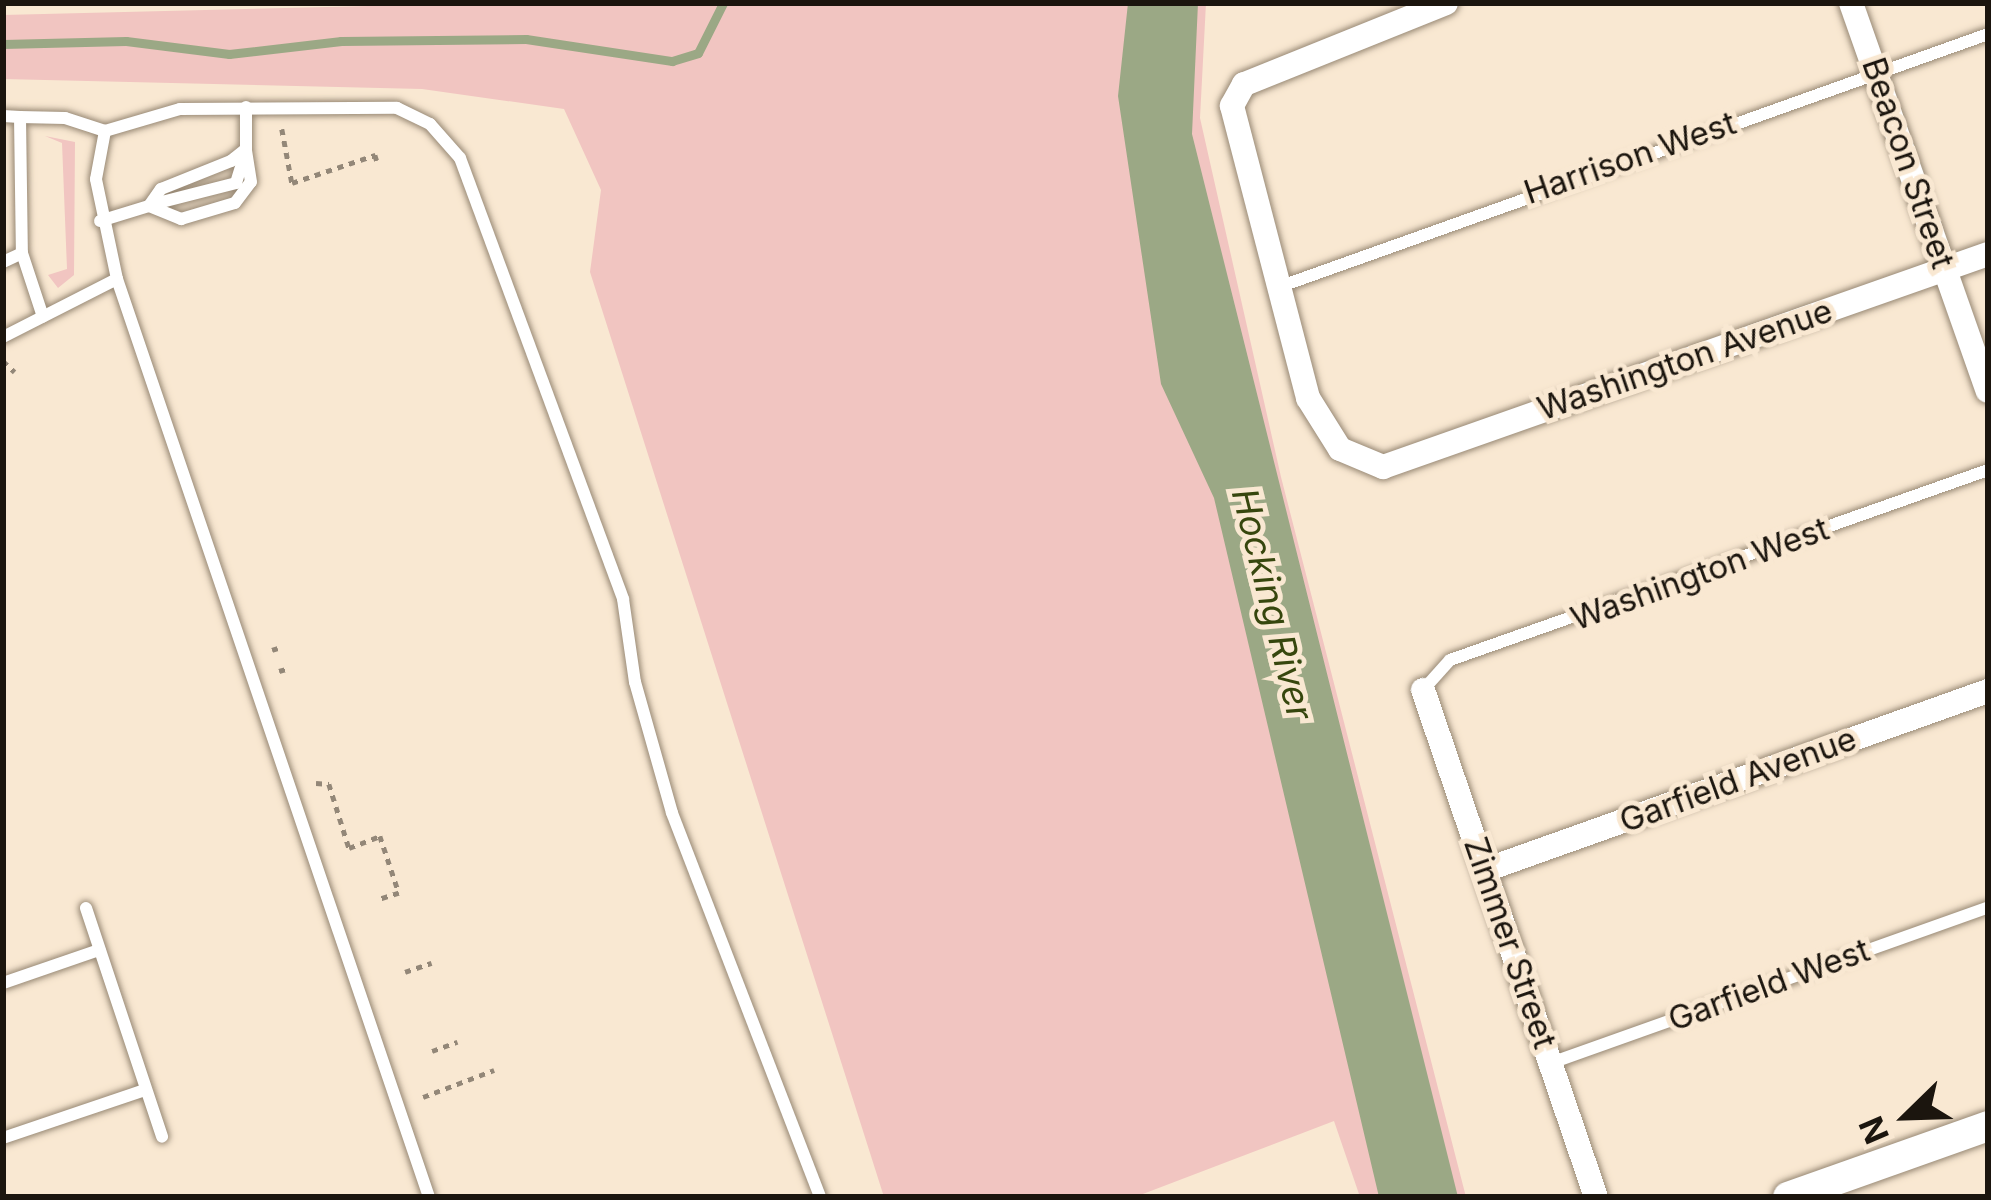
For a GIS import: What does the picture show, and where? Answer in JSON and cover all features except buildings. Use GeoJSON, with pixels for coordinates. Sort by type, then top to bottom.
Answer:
{"type":"FeatureCollection","features":[{"type":"Feature","properties":{"kind":"street"},"geometry":{"type":"LineString","coordinates":[[1275,288],[1232,106],[1244,84],[1446,3]]}},
{"type":"Feature","properties":{"kind":"street","name":"Beacon Street"},"geometry":{"type":"LineString","coordinates":[[1851,3],[1988,391]]}},
{"type":"Feature","properties":{"kind":"street","name":"Washington Avenue"},"geometry":{"type":"LineString","coordinates":[[1275,288],[1308,398],[1340,449],[1383,467],[1988,254]]}},
{"type":"Feature","properties":{"kind":"street","name":"Zimmer Street"},"geometry":{"type":"LineString","coordinates":[[1423,689],[1596,1197]]}},
{"type":"Feature","properties":{"kind":"street","name":"Garfield Avenue"},"geometry":{"type":"LineString","coordinates":[[1488,869],[1988,691]]}},
{"type":"Feature","properties":{"kind":"street"},"geometry":{"type":"LineString","coordinates":[[1787,1197],[1988,1126]]}},
{"type":"Feature","properties":{"kind":"lane","name":"Harrison West"},"geometry":{"type":"LineString","coordinates":[[1275,288],[1988,34]]}},
{"type":"Feature","properties":{"kind":"lane"},"geometry":{"type":"LineString","coordinates":[[149,206],[181,219],[235,202],[251,182],[246,106]]}},
{"type":"Feature","properties":{"kind":"lane"},"geometry":{"type":"LineString","coordinates":[[3,116],[65,118],[105,131],[164,111],[246,106],[397,108],[430,124],[460,158],[623,598],[635,682],[672,813],[820,1197]]}},
{"type":"Feature","properties":{"kind":"lane"},"geometry":{"type":"LineString","coordinates":[[20,117],[22,253],[44,317]]}},
{"type":"Feature","properties":{"kind":"lane"},"geometry":{"type":"LineString","coordinates":[[105,131],[97,160],[100,221],[117,279],[429,1197]]}},
{"type":"Feature","properties":{"kind":"lane"},"geometry":{"type":"LineString","coordinates":[[100,221],[149,206],[161,189],[218,169],[246,149]]}},
{"type":"Feature","properties":{"kind":"lane"},"geometry":{"type":"LineString","coordinates":[[3,262],[22,253]]}},
{"type":"Feature","properties":{"kind":"lane"},"geometry":{"type":"LineString","coordinates":[[3,337],[117,279]]}},
{"type":"Feature","properties":{"kind":"lane","name":"Washington West"},"geometry":{"type":"LineString","coordinates":[[1423,689],[1450,660],[1988,470]]}},
{"type":"Feature","properties":{"kind":"lane","name":"Garfield West"},"geometry":{"type":"LineString","coordinates":[[1550,1063],[1988,907]]}},
{"type":"Feature","properties":{"kind":"lane"},"geometry":{"type":"LineString","coordinates":[[86,908],[163,1137]]}},
{"type":"Feature","properties":{"kind":"lane"},"geometry":{"type":"LineString","coordinates":[[3,983],[99,950]]}},
{"type":"Feature","properties":{"kind":"lane"},"geometry":{"type":"LineString","coordinates":[[3,1138],[146,1090]]}},
{"type":"Feature","properties":{"kind":"path"},"geometry":{"type":"LineString","coordinates":[[282,125],[292,183],[375,154],[377,161]]}},
{"type":"Feature","properties":{"kind":"path"},"geometry":{"type":"LineString","coordinates":[[3,361],[14,372]]}},
{"type":"Feature","properties":{"kind":"path"},"geometry":{"type":"LineString","coordinates":[[316,782],[328,784],[349,848],[384,835],[402,892],[380,899]]}},
{"type":"Feature","properties":{"kind":"path"},"geometry":{"type":"LineString","coordinates":[[405,972],[431,963]]}},
{"type":"Feature","properties":{"kind":"path"},"geometry":{"type":"LineString","coordinates":[[432,1051],[457,1042]]}},
{"type":"Feature","properties":{"kind":"path"},"geometry":{"type":"LineString","coordinates":[[423,1097],[494,1070]]}},
{"type":"Feature","properties":{"kind":"shaded area"},"geometry":{"type":"Polygon","coordinates":[[[494,3],[1206,3],[1200,118],[1281,477],[1466,1197],[1360,1197],[1334,1121],[1135,1197],[884,1197],[590,272],[601,190],[564,109],[422,89],[3,79],[3,15],[494,3]]]}},
{"type":"Feature","properties":{"kind":"shaded area"},"geometry":{"type":"Polygon","coordinates":[[[45,136],[75,142],[74,275],[58,288],[48,275],[67,269],[62,143],[45,136]]]}},
{"type":"Feature","properties":{"kind":"water","name":"Hocking River"},"geometry":{"type":"Polygon","coordinates":[[[1128,3],[1198,3],[1192,134],[1458,1197],[1379,1197],[1214,498],[1161,384],[1118,96],[1128,3]]]}},
{"type":"Feature","properties":{"kind":"waterway"},"geometry":{"type":"LineString","coordinates":[[3,44],[126,41],[229,54],[341,41],[526,39],[672,61],[698,53],[723,3]]}}]}
